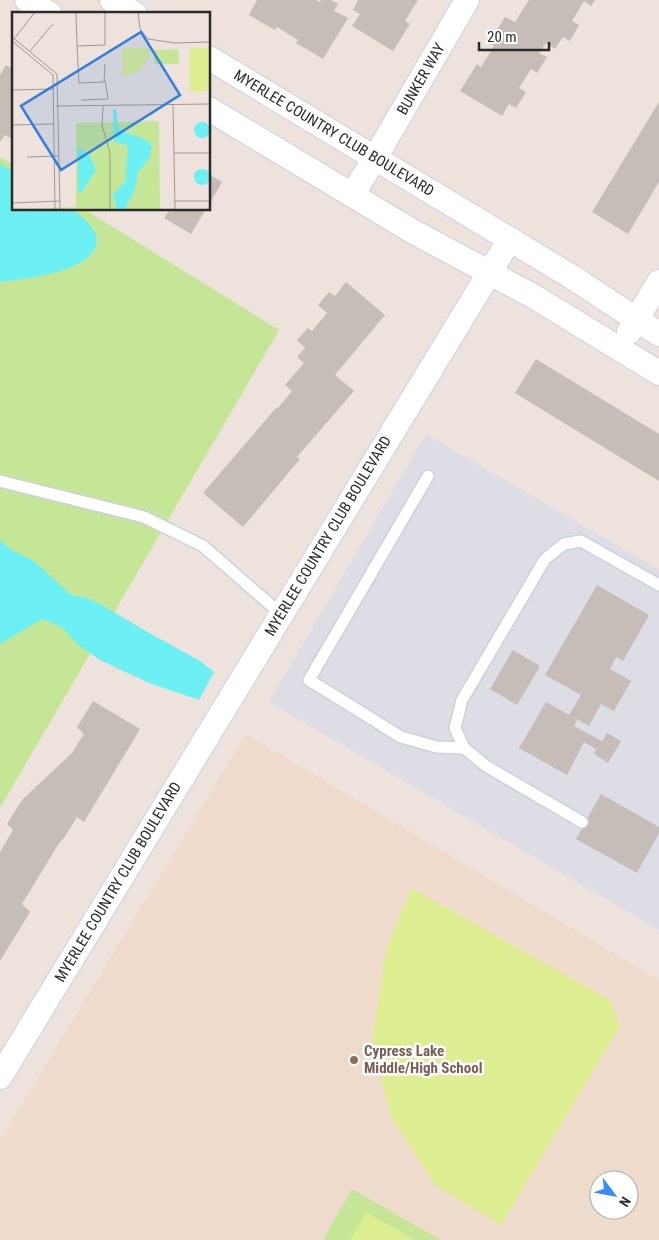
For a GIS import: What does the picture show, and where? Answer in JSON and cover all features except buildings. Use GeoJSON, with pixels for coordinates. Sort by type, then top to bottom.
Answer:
{"type":"FeatureCollection","features":[{"type":"Feature","properties":{"kind":"street"},"geometry":{"type":"LineString","coordinates":[[27,0],[47,12]]}},
{"type":"Feature","properties":{"kind":"street"},"geometry":{"type":"LineString","coordinates":[[112,0],[131,12]]}},
{"type":"Feature","properties":{"kind":"street"},"geometry":{"type":"LineString","coordinates":[[135,12],[142,0]]}},
{"type":"Feature","properties":{"kind":"street","name":"BUNKER WAY"},"geometry":{"type":"LineString","coordinates":[[352,194],[467,0]]}},
{"type":"Feature","properties":{"kind":"street","name":"MYERLEE COUNTRY CLUB BOULEVARD"},"geometry":{"type":"LineString","coordinates":[[210,59],[572,277],[659,334]]}},
{"type":"Feature","properties":{"kind":"street"},"geometry":{"type":"LineString","coordinates":[[210,110],[412,231],[533,296],[659,373]]}},
{"type":"Feature","properties":{"kind":"street","name":"MYERLEE COUNTRY CLUB BOULEVARD"},"geometry":{"type":"LineString","coordinates":[[0,1077],[488,272],[510,239]]}},
{"type":"Feature","properties":{"kind":"street"},"geometry":{"type":"LineString","coordinates":[[618,348],[659,282]]}},
{"type":"Feature","properties":{"kind":"lane"},"geometry":{"type":"LineString","coordinates":[[428,476],[309,680],[401,737],[437,747],[464,748]]}},
{"type":"Feature","properties":{"kind":"lane"},"geometry":{"type":"LineString","coordinates":[[0,481],[144,516],[203,546],[280,614]]}},
{"type":"Feature","properties":{"kind":"lane"},"geometry":{"type":"LineString","coordinates":[[582,822],[486,766],[464,748],[455,728],[462,700],[545,559],[564,544],[581,541],[659,585]]}},
{"type":"Feature","properties":{"kind":"shaded area"},"geometry":{"type":"Polygon","coordinates":[[[426,434],[659,570],[659,930],[269,702],[426,434]]]}},
{"type":"Feature","properties":{"kind":"shaded area","name":"Cypress Lake Middle/High School"},"geometry":{"type":"Polygon","coordinates":[[[246,734],[659,980],[659,1240],[0,1240],[0,1140],[246,734]]]}},
{"type":"Feature","properties":{"kind":"green space"},"geometry":{"type":"Polygon","coordinates":[[[0,157],[12,164],[12,210],[86,210],[279,330],[0,808],[0,157]]]}},
{"type":"Feature","properties":{"kind":"green space"},"geometry":{"type":"Polygon","coordinates":[[[411,888],[610,1000],[620,1026],[501,1225],[435,1185],[392,1119],[372,1042],[386,950],[411,888]]]}},
{"type":"Feature","properties":{"kind":"green space"},"geometry":{"type":"Polygon","coordinates":[[[352,1189],[441,1240],[323,1240],[352,1189]]]}},
{"type":"Feature","properties":{"kind":"green space"},"geometry":{"type":"Polygon","coordinates":[[[366,1212],[415,1240],[350,1240],[366,1212]]]}},
{"type":"Feature","properties":{"kind":"water"},"geometry":{"type":"Polygon","coordinates":[[[0,164],[12,171],[12,210],[74,210],[90,225],[96,235],[95,248],[88,258],[75,265],[43,276],[0,282],[0,164]]]}},
{"type":"Feature","properties":{"kind":"water"},"geometry":{"type":"Polygon","coordinates":[[[0,540],[10,549],[34,561],[71,595],[85,597],[100,604],[200,661],[214,672],[199,700],[149,683],[100,660],[77,644],[62,627],[42,619],[0,644],[0,540]]]}},
{"type":"Feature","properties":{"kind":"place","name":"Cypress Lake Middle/High School"},"geometry":{"type":"Point","coordinates":[354,1060]}}]}
